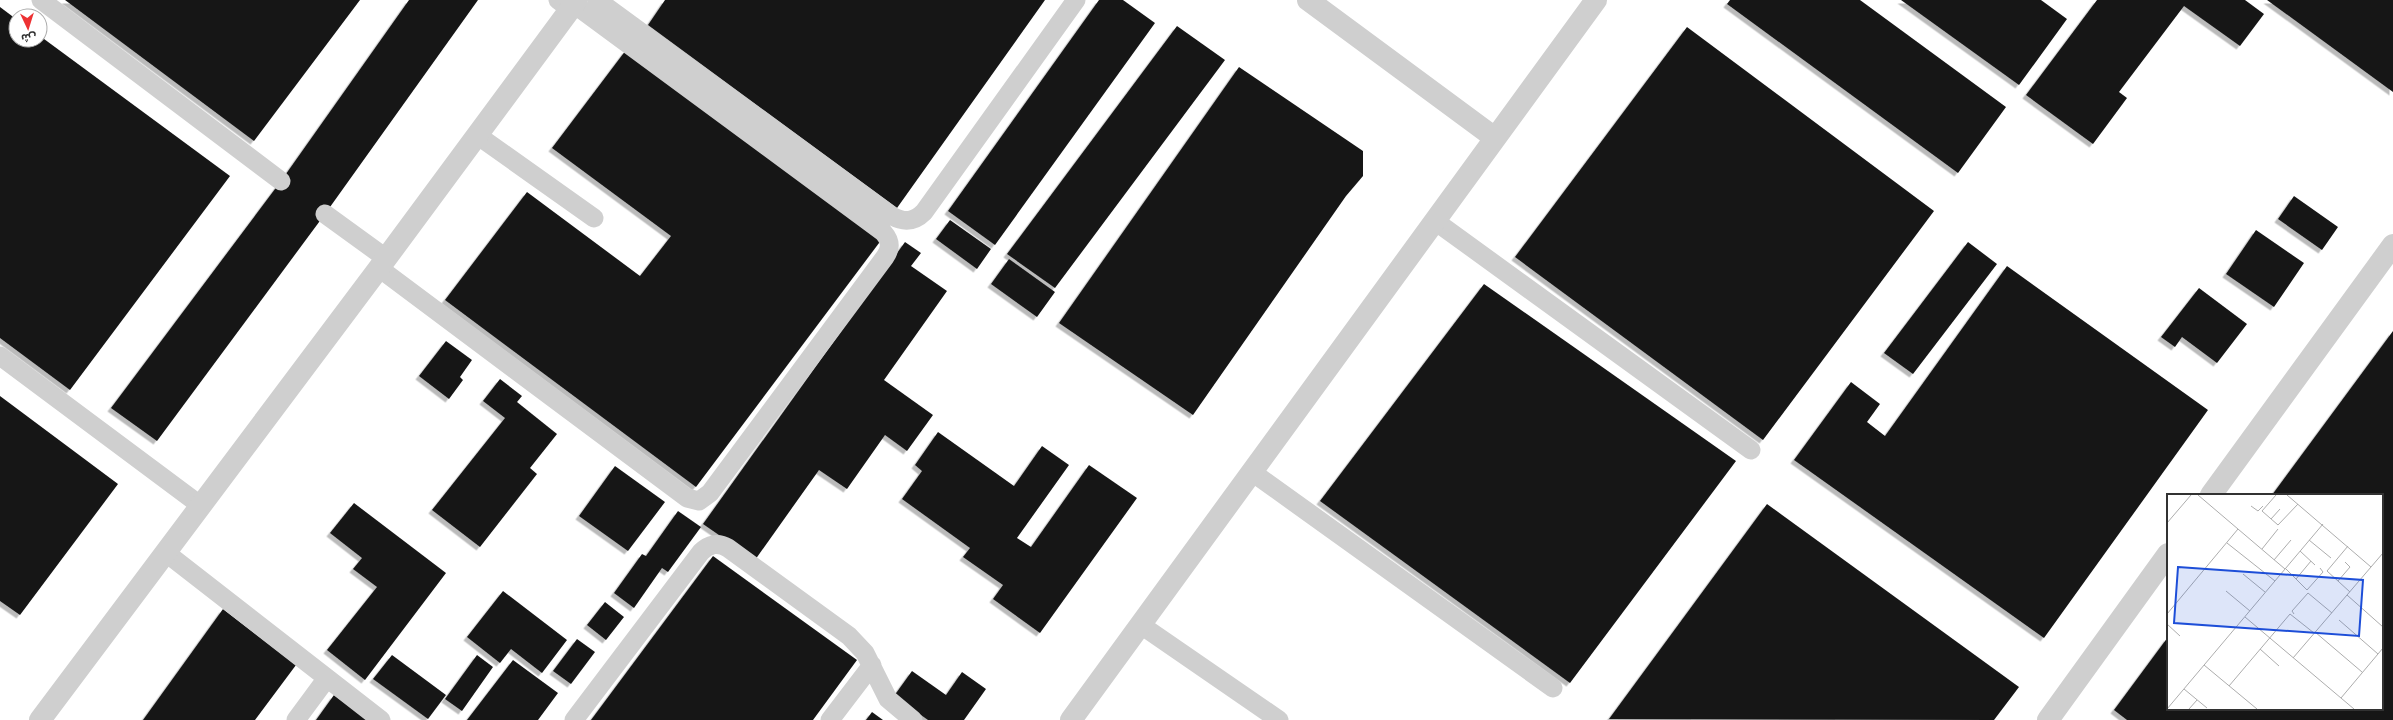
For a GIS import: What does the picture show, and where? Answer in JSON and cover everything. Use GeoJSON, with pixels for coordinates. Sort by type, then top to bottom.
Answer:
{"type":"FeatureCollection","features":[{"type":"Feature","properties":{"kind":"street"},"geometry":{"type":"LineString","coordinates":[[1308,0],[1495,138]]}},
{"type":"Feature","properties":{"kind":"street"},"geometry":{"type":"LineString","coordinates":[[1071,720],[1596,0]]}},
{"type":"Feature","properties":{"kind":"street"},"geometry":{"type":"LineString","coordinates":[[40,720],[200,505],[383,264],[477,136],[570,3]]}},
{"type":"Feature","properties":{"kind":"street"},"geometry":{"type":"LineString","coordinates":[[2212,494],[2393,245]]}},
{"type":"Feature","properties":{"kind":"street"},"geometry":{"type":"LineString","coordinates":[[2048,720],[2167,555]]}},
{"type":"Feature","properties":{"kind":"lane"},"geometry":{"type":"LineString","coordinates":[[41,0],[280,181]]}},
{"type":"Feature","properties":{"kind":"lane"},"geometry":{"type":"LineString","coordinates":[[597,0],[892,216],[900,220],[909,221],[918,218],[924,212],[1076,0]]}},
{"type":"Feature","properties":{"kind":"lane"},"geometry":{"type":"LineString","coordinates":[[325,214],[383,264],[687,498],[699,501],[710,494],[881,263],[889,251],[890,244],[882,232],[570,3]]}},
{"type":"Feature","properties":{"kind":"lane"},"geometry":{"type":"LineString","coordinates":[[477,136],[594,218]]}},
{"type":"Feature","properties":{"kind":"lane"},"geometry":{"type":"LineString","coordinates":[[1435,221],[1752,450]]}},
{"type":"Feature","properties":{"kind":"lane"},"geometry":{"type":"LineString","coordinates":[[0,356],[200,505]]}},
{"type":"Feature","properties":{"kind":"lane"},"geometry":{"type":"LineString","coordinates":[[1252,472],[1553,688]]}},
{"type":"Feature","properties":{"kind":"lane"},"geometry":{"type":"LineString","coordinates":[[574,720],[701,552],[710,545],[717,544],[728,548],[849,636],[865,653],[888,699],[913,720]]}},
{"type":"Feature","properties":{"kind":"lane"},"geometry":{"type":"LineString","coordinates":[[165,552],[382,720]]}},
{"type":"Feature","properties":{"kind":"lane"},"geometry":{"type":"LineString","coordinates":[[1141,625],[1279,720]]}},
{"type":"Feature","properties":{"kind":"lane"},"geometry":{"type":"LineString","coordinates":[[830,720],[872,665]]}},
{"type":"Feature","properties":{"kind":"lane"},"geometry":{"type":"LineString","coordinates":[[296,720],[327,678]]}},
{"type":"Feature","properties":{"kind":"building"},"geometry":{"type":"Polygon","coordinates":[[[65,0],[360,0],[254,141],[65,0]]]}},
{"type":"Feature","properties":{"kind":"building"},"geometry":{"type":"Polygon","coordinates":[[[409,0],[478,0],[325,214],[157,441],[111,408],[281,181],[409,0]]]}},
{"type":"Feature","properties":{"kind":"building"},"geometry":{"type":"Polygon","coordinates":[[[665,0],[1045,0],[897,208],[648,25],[665,0]]]}},
{"type":"Feature","properties":{"kind":"building"},"geometry":{"type":"Polygon","coordinates":[[[1099,0],[1123,0],[1155,23],[995,245],[948,211],[1099,0]]]}},
{"type":"Feature","properties":{"kind":"building"},"geometry":{"type":"Polygon","coordinates":[[[1730,0],[1860,0],[2006,107],[1958,173],[1727,4],[1730,0]]]}},
{"type":"Feature","properties":{"kind":"building"},"geometry":{"type":"Polygon","coordinates":[[[1901,0],[2041,0],[2067,19],[2019,85],[1901,0]]]}},
{"type":"Feature","properties":{"kind":"building"},"geometry":{"type":"Polygon","coordinates":[[[2097,0],[2245,0],[2264,14],[2240,46],[2184,6],[2119,92],[2127,98],[2093,144],[2026,95],[2097,0]]]}},
{"type":"Feature","properties":{"kind":"building"},"geometry":{"type":"Polygon","coordinates":[[[2267,0],[2393,0],[2393,92],[2267,0]]]}},
{"type":"Feature","properties":{"kind":"building"},"geometry":{"type":"Polygon","coordinates":[[[0,7],[8,13],[8,48],[48,48],[48,42],[230,176],[70,390],[0,338],[0,7]]]}},
{"type":"Feature","properties":{"kind":"building"},"geometry":{"type":"Polygon","coordinates":[[[1177,26],[1225,60],[1055,288],[1007,254],[1177,26]]]}},
{"type":"Feature","properties":{"kind":"building"},"geometry":{"type":"Polygon","coordinates":[[[1687,27],[1934,211],[1763,440],[1515,257],[1687,27]]]}},
{"type":"Feature","properties":{"kind":"building"},"geometry":{"type":"Polygon","coordinates":[[[626,50],[882,239],[696,487],[445,300],[527,192],[640,276],[671,236],[552,148],[626,50]]]}},
{"type":"Feature","properties":{"kind":"building"},"geometry":{"type":"Polygon","coordinates":[[[1239,67],[1363,151],[1363,176],[1346,196],[1193,415],[1059,323],[1239,67]]]}},
{"type":"Feature","properties":{"kind":"building"},"geometry":{"type":"Polygon","coordinates":[[[2294,196],[2338,227],[2322,250],[2278,219],[2294,196]]]}},
{"type":"Feature","properties":{"kind":"building"},"geometry":{"type":"Polygon","coordinates":[[[950,220],[991,249],[977,269],[936,239],[950,220]]]}},
{"type":"Feature","properties":{"kind":"building"},"geometry":{"type":"Polygon","coordinates":[[[2256,230],[2304,263],[2274,307],[2226,274],[2256,230]]]}},
{"type":"Feature","properties":{"kind":"building"},"geometry":{"type":"Polygon","coordinates":[[[905,242],[921,253],[911,266],[947,291],[884,380],[933,415],[907,451],[885,435],[847,489],[819,470],[755,560],[703,524],[905,242]]]}},
{"type":"Feature","properties":{"kind":"building"},"geometry":{"type":"Polygon","coordinates":[[[1968,242],[1997,264],[1913,374],[1884,353],[1968,242]]]}},
{"type":"Feature","properties":{"kind":"building"},"geometry":{"type":"Polygon","coordinates":[[[1009,259],[1055,292],[1037,317],[991,284],[1009,259]]]}},
{"type":"Feature","properties":{"kind":"building"},"geometry":{"type":"Polygon","coordinates":[[[2007,266],[2208,410],[2044,638],[1794,460],[1851,382],[1880,404],[1867,422],[1885,436],[2007,266]]]}},
{"type":"Feature","properties":{"kind":"building"},"geometry":{"type":"Polygon","coordinates":[[[1484,284],[1736,461],[1570,683],[1320,501],[1484,284]]]}},
{"type":"Feature","properties":{"kind":"building"},"geometry":{"type":"Polygon","coordinates":[[[2199,288],[2247,324],[2217,363],[2182,337],[2175,347],[2161,337],[2199,288]]]}},
{"type":"Feature","properties":{"kind":"building"},"geometry":{"type":"Polygon","coordinates":[[[2393,331],[2393,720],[2127,720],[2114,710],[2167,638],[2167,710],[2383,710],[2383,494],[2273,494],[2393,331]]]}},
{"type":"Feature","properties":{"kind":"building"},"geometry":{"type":"Polygon","coordinates":[[[446,341],[472,360],[460,377],[463,380],[449,399],[419,376],[446,341]]]}},
{"type":"Feature","properties":{"kind":"building"},"geometry":{"type":"Polygon","coordinates":[[[500,379],[522,396],[517,402],[557,434],[530,468],[537,474],[480,547],[432,510],[505,418],[483,401],[500,379]]]}},
{"type":"Feature","properties":{"kind":"building"},"geometry":{"type":"Polygon","coordinates":[[[0,396],[118,484],[20,615],[0,601],[0,396]]]}},
{"type":"Feature","properties":{"kind":"building"},"geometry":{"type":"Polygon","coordinates":[[[938,432],[1014,486],[1042,446],[1069,465],[1017,538],[1031,547],[1089,465],[1137,498],[1040,633],[993,599],[1003,585],[963,557],[970,548],[902,499],[922,471],[915,465],[938,432]]]}},
{"type":"Feature","properties":{"kind":"building"},"geometry":{"type":"Polygon","coordinates":[[[615,466],[665,502],[628,551],[579,516],[615,466]]]}},
{"type":"Feature","properties":{"kind":"building"},"geometry":{"type":"Polygon","coordinates":[[[354,503],[446,573],[365,680],[327,650],[377,587],[353,569],[362,558],[330,533],[354,503]]]}},
{"type":"Feature","properties":{"kind":"building"},"geometry":{"type":"Polygon","coordinates":[[[1767,504],[2019,687],[1994,720],[1609,719],[1767,504]]]}},
{"type":"Feature","properties":{"kind":"building"},"geometry":{"type":"Polygon","coordinates":[[[678,511],[701,527],[668,572],[662,568],[634,608],[614,593],[642,554],[646,556],[678,511]]]}},
{"type":"Feature","properties":{"kind":"building"},"geometry":{"type":"Polygon","coordinates":[[[713,556],[857,660],[813,720],[591,720],[713,556]]]}},
{"type":"Feature","properties":{"kind":"building"},"geometry":{"type":"Polygon","coordinates":[[[503,591],[567,640],[542,673],[511,649],[500,663],[467,637],[503,591]]]}},
{"type":"Feature","properties":{"kind":"building"},"geometry":{"type":"Polygon","coordinates":[[[605,602],[624,617],[606,640],[587,625],[605,602]]]}},
{"type":"Feature","properties":{"kind":"building"},"geometry":{"type":"Polygon","coordinates":[[[223,609],[296,665],[255,720],[143,720],[223,609]]]}},
{"type":"Feature","properties":{"kind":"building"},"geometry":{"type":"Polygon","coordinates":[[[577,639],[595,652],[571,684],[553,671],[577,639]]]}},
{"type":"Feature","properties":{"kind":"building"},"geometry":{"type":"Polygon","coordinates":[[[392,655],[446,695],[428,719],[373,679],[392,655]]]}},
{"type":"Feature","properties":{"kind":"building"},"geometry":{"type":"Polygon","coordinates":[[[477,655],[493,667],[462,711],[445,699],[477,655]]]}},
{"type":"Feature","properties":{"kind":"building"},"geometry":{"type":"Polygon","coordinates":[[[513,660],[558,693],[538,720],[467,720],[513,660]]]}},
{"type":"Feature","properties":{"kind":"building"},"geometry":{"type":"Polygon","coordinates":[[[912,671],[946,695],[962,672],[986,689],[964,720],[928,720],[894,696],[912,671]]]}},
{"type":"Feature","properties":{"kind":"building"},"geometry":{"type":"Polygon","coordinates":[[[334,695],[368,720],[316,720],[334,695]]]}},
{"type":"Feature","properties":{"kind":"building"},"geometry":{"type":"Polygon","coordinates":[[[872,712],[883,720],[866,720],[872,712]]]}}]}
